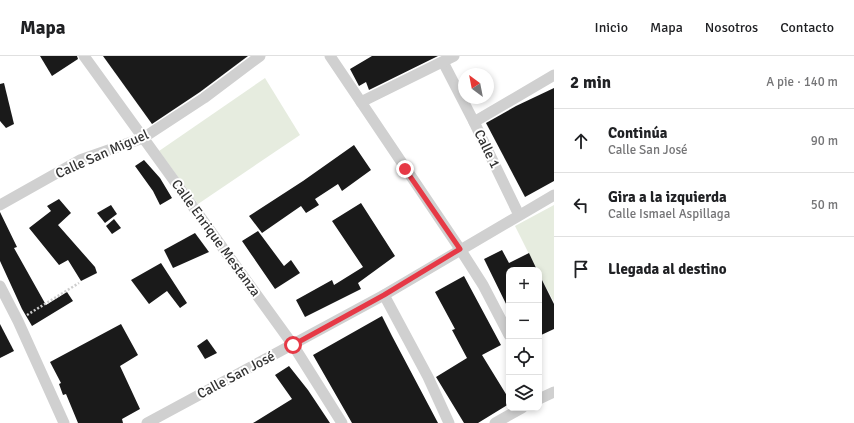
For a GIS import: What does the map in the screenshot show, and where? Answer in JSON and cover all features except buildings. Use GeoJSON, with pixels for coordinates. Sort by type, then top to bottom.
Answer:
{"type":"FeatureCollection","features":[{"type":"Feature","properties":{"kind":"street","name":"Calle Enrique Mestanza"},"geometry":{"type":"LineString","coordinates":[[84,56],[293,345],[342,423]]}},
{"type":"Feature","properties":{"kind":"street","name":"Calle San Miguel"},"geometry":{"type":"LineString","coordinates":[[0,205],[80,160],[143,138],[204,98],[260,56]]}},
{"type":"Feature","properties":{"kind":"street"},"geometry":{"type":"LineString","coordinates":[[330,56],[460,249],[483,285],[506,329]]}},
{"type":"Feature","properties":{"kind":"street"},"geometry":{"type":"LineString","coordinates":[[361,102],[454,56]]}},
{"type":"Feature","properties":{"kind":"street"},"geometry":{"type":"LineString","coordinates":[[443,62],[474,122]]}},
{"type":"Feature","properties":{"kind":"street","name":"Calle 1"},"geometry":{"type":"LineString","coordinates":[[519,215],[474,122],[554,75]]}},
{"type":"Feature","properties":{"kind":"street","name":"Calle San José"},"geometry":{"type":"LineString","coordinates":[[147,423],[384,295],[554,195]]}},
{"type":"Feature","properties":{"kind":"street"},"geometry":{"type":"LineString","coordinates":[[0,286],[18,321],[64,423]]}},
{"type":"Feature","properties":{"kind":"street"},"geometry":{"type":"LineString","coordinates":[[384,295],[428,377],[449,423]]}},
{"type":"Feature","properties":{"kind":"street"},"geometry":{"type":"LineString","coordinates":[[542,397],[554,392]]}},
{"type":"Feature","properties":{"kind":"street"},"geometry":{"type":"LineString","coordinates":[[495,423],[517,411]]}},
{"type":"Feature","properties":{"kind":"path"},"geometry":{"type":"LineString","coordinates":[[18,321],[80,283]]}},
{"type":"Feature","properties":{"kind":"shaded area"},"geometry":{"type":"Polygon","coordinates":[[[265,78],[300,135],[198,204],[159,151],[265,78]]]}},
{"type":"Feature","properties":{"kind":"shaded area"},"geometry":{"type":"Polygon","coordinates":[[[554,205],[554,302],[542,280],[542,267],[536,267],[515,226],[554,205]]]}},
{"type":"Feature","properties":{"kind":"route"},"geometry":{"type":"LineString","coordinates":[[293,345],[384,295],[460,249],[405,169]]}}]}
